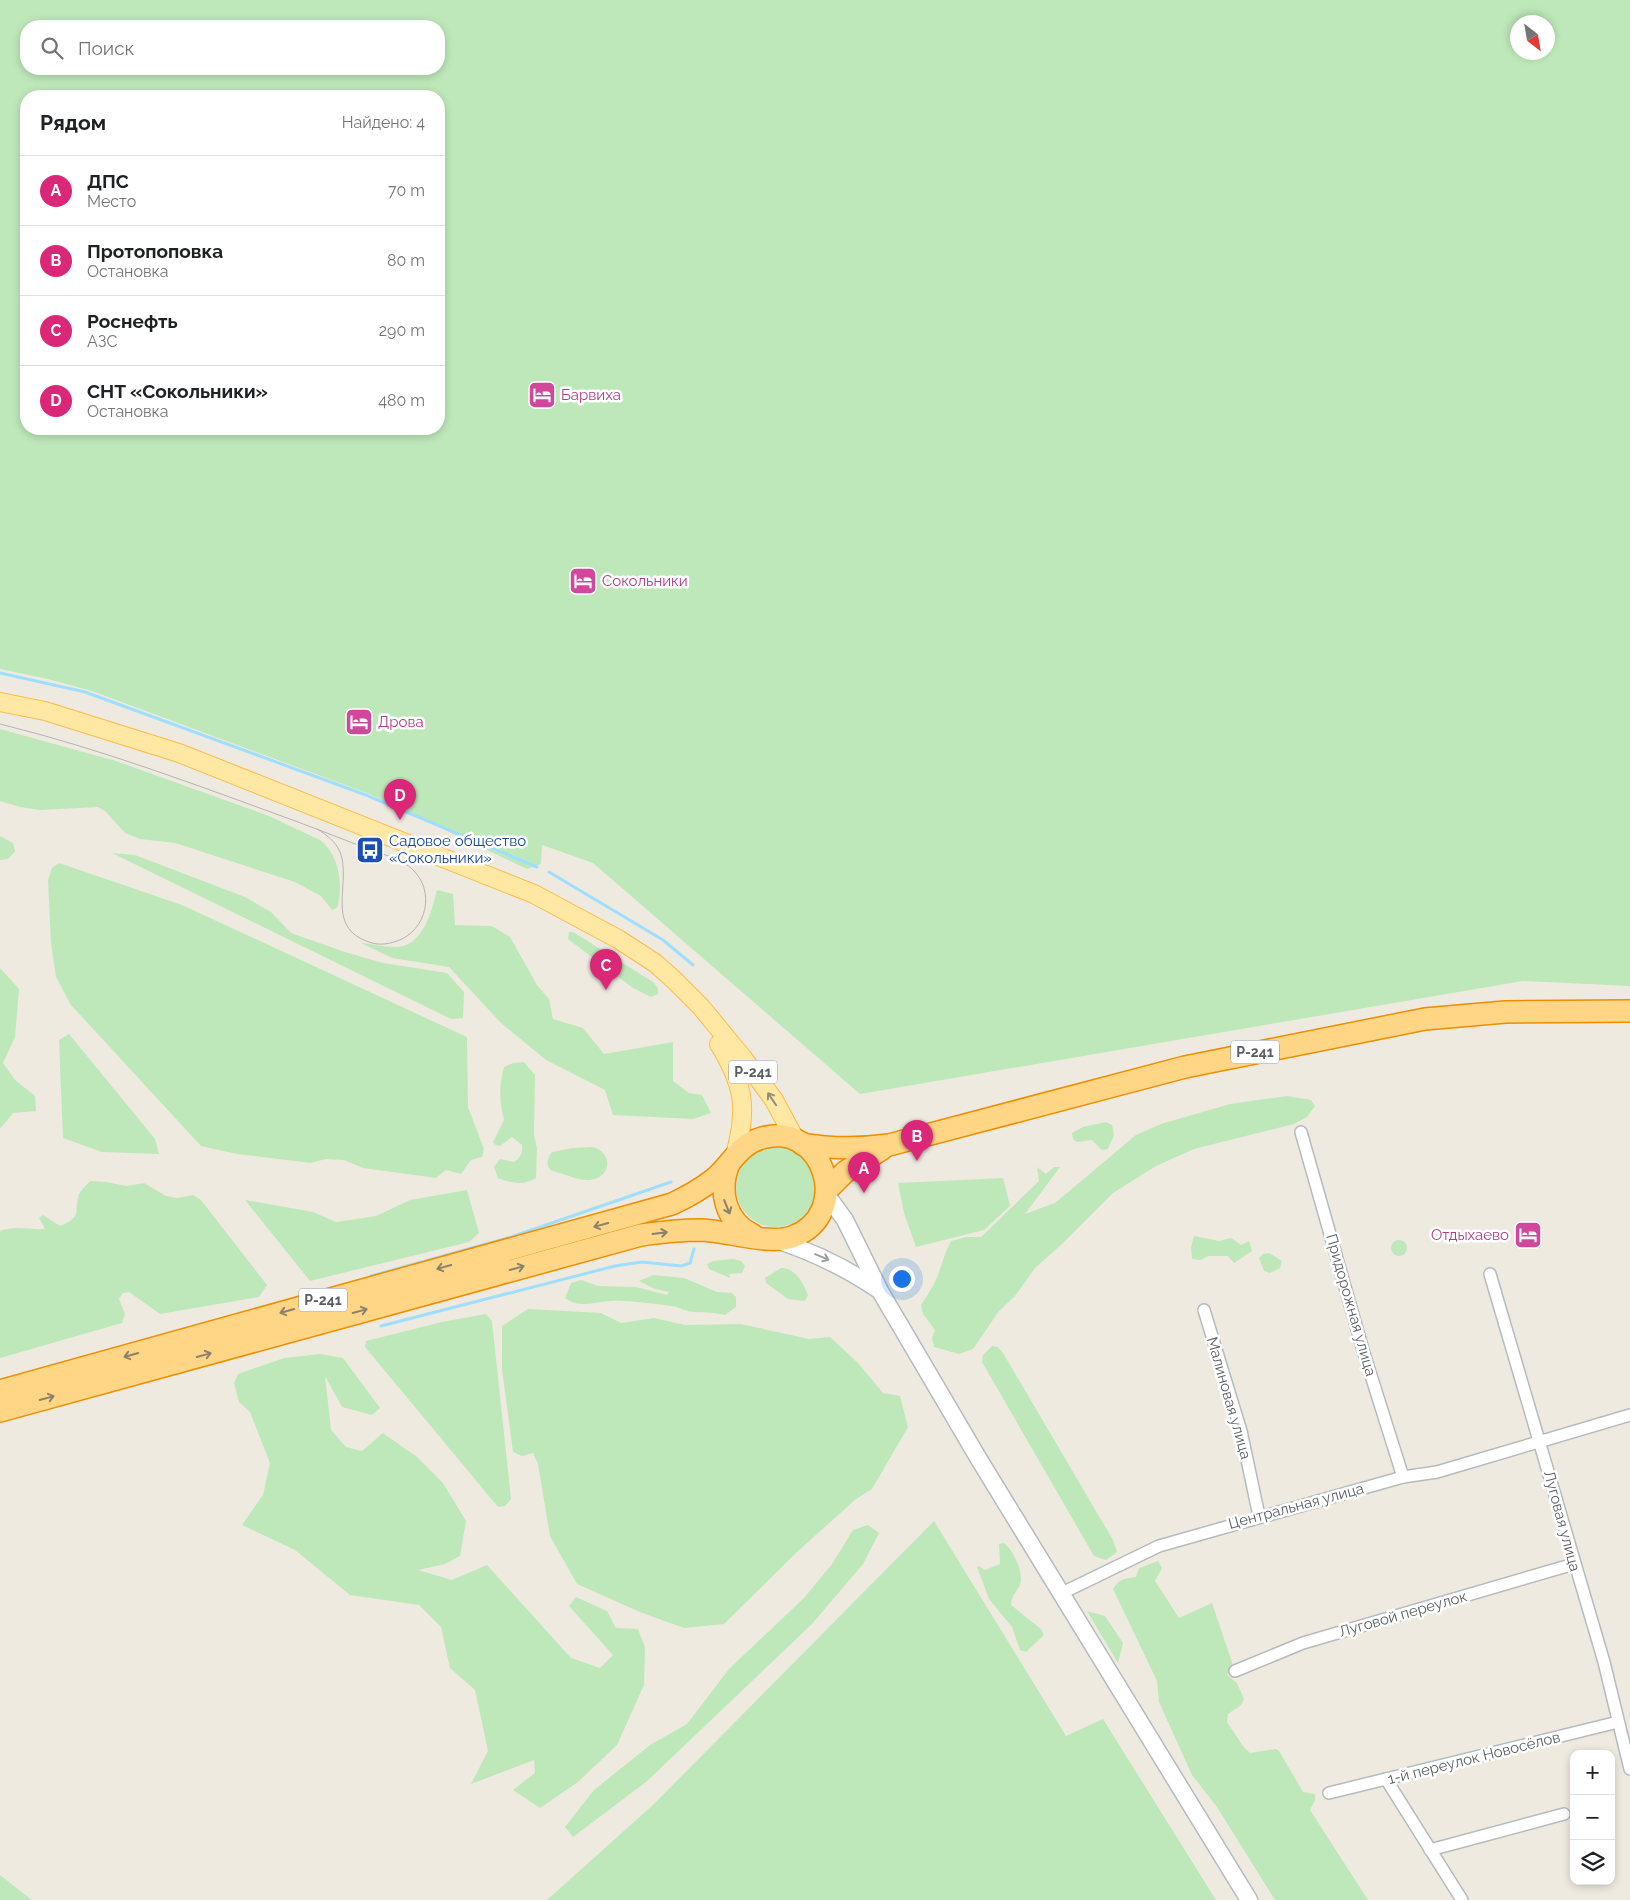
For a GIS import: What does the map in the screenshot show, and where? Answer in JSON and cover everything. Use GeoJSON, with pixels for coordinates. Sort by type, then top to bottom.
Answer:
{"type":"FeatureCollection","features":[{"type":"Feature","properties":{"kind":"highway","name":"Р-241"},"geometry":{"type":"LineString","coordinates":[[0,1392],[672,1204],[694,1193],[715,1178],[732,1158],[750,1142],[762,1137],[776,1136],[799,1142],[850,1149],[889,1145],[1185,1067],[1425,1019],[1505,1012],[1630,1011]]}},
{"type":"Feature","properties":{"kind":"highway"},"geometry":{"type":"LineString","coordinates":[[799,1142],[813,1152],[821,1164],[826,1176],[826,1192]]}},
{"type":"Feature","properties":{"kind":"highway","name":"Р-241"},"geometry":{"type":"LineString","coordinates":[[0,1411],[634,1236],[672,1231],[702,1230],[732,1232],[768,1239],[791,1237],[805,1230],[816,1219],[824,1205],[826,1192],[845,1172],[866,1157],[889,1145]]}},
{"type":"Feature","properties":{"kind":"highway"},"geometry":{"type":"LineString","coordinates":[[732,1158],[723,1187],[730,1213],[748,1232],[768,1239]]}},
{"type":"Feature","properties":{"kind":"main road"},"geometry":{"type":"LineString","coordinates":[[0,702],[62,716],[179,753],[534,894],[582,918],[656,964],[702,1007]]}},
{"type":"Feature","properties":{"kind":"main road","name":"Р-241"},"geometry":{"type":"LineString","coordinates":[[702,1007],[774,1100],[799,1142]]}},
{"type":"Feature","properties":{"kind":"main road","name":"Р-241"},"geometry":{"type":"LineString","coordinates":[[702,1007],[719,1044],[731,1064],[742,1091],[744,1116],[732,1158]]}},
{"type":"Feature","properties":{"kind":"main road"},"geometry":{"type":"LineString","coordinates":[[826,1192],[845,1220],[880,1291],[1060,1594],[1249,1900]]}},
{"type":"Feature","properties":{"kind":"main road"},"geometry":{"type":"LineString","coordinates":[[768,1239],[824,1257],[853,1272],[880,1291]]}},
{"type":"Feature","properties":{"kind":"street","name":"Придорожная улица"},"geometry":{"type":"LineString","coordinates":[[1301,1132],[1363,1350],[1403,1477]]}},
{"type":"Feature","properties":{"kind":"street","name":"Луговая улица"},"geometry":{"type":"LineString","coordinates":[[1490,1274],[1604,1662],[1630,1769]]}},
{"type":"Feature","properties":{"kind":"street","name":"Малиновая улица"},"geometry":{"type":"LineString","coordinates":[[1204,1310],[1241,1431],[1259,1516]]}},
{"type":"Feature","properties":{"kind":"street","name":"Центральная улица"},"geometry":{"type":"LineString","coordinates":[[1060,1594],[1159,1546],[1259,1516],[1403,1477],[1437,1472],[1630,1415]]}},
{"type":"Feature","properties":{"kind":"street","name":"Луговой переулок"},"geometry":{"type":"LineString","coordinates":[[1235,1671],[1303,1642],[1574,1564]]}},
{"type":"Feature","properties":{"kind":"street","name":"1-й переулок Новосёлов"},"geometry":{"type":"LineString","coordinates":[[1329,1793],[1618,1722]]}},
{"type":"Feature","properties":{"kind":"street"},"geometry":{"type":"LineString","coordinates":[[1386,1779],[1462,1900]]}},
{"type":"Feature","properties":{"kind":"street"},"geometry":{"type":"LineString","coordinates":[[1430,1850],[1564,1814]]}},
{"type":"Feature","properties":{"kind":"green space"},"geometry":{"type":"Polygon","coordinates":[[[0,0],[1630,0],[1630,986],[1523,981],[860,1094],[593,863],[542,845],[541,864],[527,869],[372,795],[92,691],[0,669],[0,0]]]}},
{"type":"Feature","properties":{"kind":"green space"},"geometry":{"type":"Polygon","coordinates":[[[0,729],[116,761],[269,816],[320,840],[332,853],[336,862],[340,881],[337,908],[332,910],[321,896],[295,882],[175,843],[140,839],[125,833],[105,811],[98,807],[40,810],[0,801],[0,729]]]}},
{"type":"Feature","properties":{"kind":"green space"},"geometry":{"type":"Polygon","coordinates":[[[0,836],[13,843],[15,851],[8,859],[0,860],[0,836]]]}},
{"type":"Feature","properties":{"kind":"green space"},"geometry":{"type":"Polygon","coordinates":[[[112,853],[135,855],[245,897],[271,912],[291,933],[383,963],[447,973],[464,992],[463,1018],[451,1019],[112,853]]]}},
{"type":"Feature","properties":{"kind":"green space"},"geometry":{"type":"Polygon","coordinates":[[[59,863],[182,905],[467,1037],[468,1107],[484,1149],[482,1157],[471,1160],[461,1174],[446,1170],[436,1178],[363,1168],[344,1160],[326,1159],[310,1163],[237,1154],[201,1146],[71,1005],[56,977],[51,943],[48,880],[52,868],[59,863]]]}},
{"type":"Feature","properties":{"kind":"green space"},"geometry":{"type":"Polygon","coordinates":[[[437,890],[453,894],[455,925],[492,926],[510,937],[537,985],[549,999],[553,1019],[583,1028],[604,1054],[673,1042],[673,1081],[689,1093],[702,1095],[711,1113],[693,1119],[613,1115],[605,1090],[546,1060],[501,1023],[449,967],[392,958],[361,943],[396,947],[413,941],[425,926],[437,890]]]}},
{"type":"Feature","properties":{"kind":"green space"},"geometry":{"type":"Polygon","coordinates":[[[569,932],[573,932],[653,982],[658,988],[658,994],[651,997],[633,988],[568,939],[569,932]]]}},
{"type":"Feature","properties":{"kind":"green space"},"geometry":{"type":"Polygon","coordinates":[[[0,968],[19,989],[15,1037],[3,1063],[15,1080],[35,1096],[36,1111],[13,1113],[0,1129],[0,968]]]}},
{"type":"Feature","properties":{"kind":"green space"},"geometry":{"type":"Polygon","coordinates":[[[69,1034],[155,1139],[159,1154],[102,1152],[63,1138],[59,1040],[69,1034]]]}},
{"type":"Feature","properties":{"kind":"green space"},"geometry":{"type":"Polygon","coordinates":[[[524,1062],[535,1075],[534,1135],[537,1148],[536,1178],[531,1181],[517,1183],[498,1178],[494,1167],[500,1159],[514,1162],[521,1153],[522,1145],[512,1137],[500,1146],[493,1142],[504,1120],[500,1093],[504,1067],[513,1063],[524,1062]]]}},
{"type":"Feature","properties":{"kind":"green space"},"geometry":{"type":"Polygon","coordinates":[[[1287,1096],[1311,1100],[1315,1106],[1307,1117],[1294,1124],[1194,1149],[1156,1166],[1113,1193],[1036,1267],[1015,1296],[999,1311],[973,1349],[959,1354],[934,1347],[932,1338],[935,1330],[923,1314],[921,1305],[935,1281],[951,1241],[966,1237],[981,1237],[1039,1181],[1037,1167],[1046,1174],[1054,1167],[1060,1167],[1025,1214],[1055,1203],[1136,1135],[1161,1124],[1230,1104],[1287,1096]]]}},
{"type":"Feature","properties":{"kind":"green space"},"geometry":{"type":"Polygon","coordinates":[[[1106,1122],[1112,1125],[1114,1135],[1108,1149],[1102,1150],[1092,1140],[1077,1142],[1073,1139],[1072,1133],[1083,1127],[1106,1122]]]}},
{"type":"Feature","properties":{"kind":"green space"},"geometry":{"type":"Polygon","coordinates":[[[593,1147],[600,1150],[607,1160],[606,1170],[597,1178],[585,1180],[576,1178],[552,1171],[548,1166],[548,1160],[552,1152],[572,1148],[593,1147]]]}},
{"type":"Feature","properties":{"kind":"green space"},"geometry":{"type":"Polygon","coordinates":[[[776,1147],[791,1150],[804,1159],[813,1172],[816,1187],[813,1202],[804,1215],[791,1224],[776,1227],[761,1224],[748,1215],[739,1202],[736,1187],[739,1172],[748,1159],[761,1150],[776,1147]]]}},
{"type":"Feature","properties":{"kind":"green space"},"geometry":{"type":"Polygon","coordinates":[[[1003,1178],[1010,1206],[984,1230],[916,1247],[904,1213],[898,1183],[1003,1178]]]}},
{"type":"Feature","properties":{"kind":"green space"},"geometry":{"type":"Polygon","coordinates":[[[90,1181],[127,1186],[144,1183],[166,1196],[177,1198],[193,1195],[201,1200],[267,1285],[259,1297],[160,1314],[129,1292],[123,1293],[119,1299],[125,1314],[122,1323],[0,1358],[0,1231],[16,1228],[45,1229],[39,1218],[43,1215],[60,1226],[75,1216],[79,1194],[90,1181]]]}},
{"type":"Feature","properties":{"kind":"green space"},"geometry":{"type":"Polygon","coordinates":[[[467,1190],[479,1233],[469,1242],[310,1281],[245,1200],[313,1212],[336,1222],[376,1216],[410,1200],[467,1190]]]}},
{"type":"Feature","properties":{"kind":"green space"},"geometry":{"type":"Polygon","coordinates":[[[1194,1236],[1219,1241],[1231,1238],[1241,1245],[1249,1241],[1252,1251],[1234,1263],[1228,1256],[1208,1256],[1201,1260],[1192,1259],[1191,1247],[1194,1236]]]}},
{"type":"Feature","properties":{"kind":"green space"},"geometry":{"type":"Polygon","coordinates":[[[1399,1240],[1407,1248],[1399,1256],[1391,1248],[1399,1240]]]}},
{"type":"Feature","properties":{"kind":"green space"},"geometry":{"type":"Polygon","coordinates":[[[1269,1253],[1282,1261],[1280,1268],[1270,1273],[1264,1271],[1259,1258],[1263,1254],[1269,1253]]]}},
{"type":"Feature","properties":{"kind":"green space"},"geometry":{"type":"Polygon","coordinates":[[[733,1259],[741,1261],[745,1266],[742,1273],[729,1274],[730,1278],[709,1269],[707,1264],[713,1261],[733,1259]]]}},
{"type":"Feature","properties":{"kind":"green space"},"geometry":{"type":"Polygon","coordinates":[[[781,1268],[795,1273],[798,1277],[808,1295],[805,1301],[788,1299],[766,1283],[765,1278],[781,1268]]]}},
{"type":"Feature","properties":{"kind":"green space"},"geometry":{"type":"Polygon","coordinates":[[[653,1275],[684,1278],[717,1292],[732,1293],[736,1297],[736,1307],[725,1315],[691,1312],[672,1306],[633,1302],[610,1301],[581,1304],[565,1298],[571,1283],[581,1280],[598,1286],[636,1287],[667,1295],[669,1292],[655,1289],[639,1281],[653,1275]]]}},
{"type":"Feature","properties":{"kind":"green space"},"geometry":{"type":"Polygon","coordinates":[[[528,1309],[601,1313],[621,1323],[654,1318],[685,1325],[741,1324],[809,1339],[830,1337],[858,1363],[883,1393],[900,1396],[908,1427],[872,1489],[856,1499],[797,1552],[724,1624],[684,1628],[640,1612],[577,1584],[550,1536],[538,1464],[533,1453],[522,1456],[513,1452],[502,1369],[502,1326],[528,1309]]]}},
{"type":"Feature","properties":{"kind":"green space"},"geometry":{"type":"Polygon","coordinates":[[[486,1314],[492,1321],[511,1499],[505,1506],[498,1507],[365,1347],[366,1341],[442,1322],[486,1314]]]}},
{"type":"Feature","properties":{"kind":"green space"},"geometry":{"type":"Polygon","coordinates":[[[992,1346],[998,1347],[1003,1353],[1113,1540],[1117,1552],[1106,1560],[1094,1556],[982,1362],[983,1355],[992,1346]]]}},
{"type":"Feature","properties":{"kind":"green space"},"geometry":{"type":"Polygon","coordinates":[[[320,1354],[343,1358],[380,1408],[372,1415],[342,1407],[325,1376],[331,1430],[346,1447],[362,1451],[383,1433],[417,1457],[443,1483],[466,1521],[460,1556],[445,1564],[418,1570],[452,1580],[487,1565],[571,1658],[600,1668],[613,1655],[569,1606],[576,1597],[607,1611],[616,1628],[638,1629],[645,1647],[644,1685],[617,1745],[578,1782],[540,1808],[513,1790],[535,1773],[534,1760],[471,1784],[488,1751],[475,1690],[450,1668],[441,1627],[419,1605],[350,1595],[295,1550],[242,1525],[263,1495],[270,1463],[250,1412],[239,1402],[234,1383],[238,1374],[284,1358],[320,1354]]]}},
{"type":"Feature","properties":{"kind":"green space"},"geometry":{"type":"Polygon","coordinates":[[[934,1521],[1066,1736],[1103,1719],[1216,1900],[547,1900],[654,1804],[934,1521]]]}},
{"type":"Feature","properties":{"kind":"green space"},"geometry":{"type":"Polygon","coordinates":[[[868,1525],[879,1533],[863,1564],[812,1624],[646,1782],[573,1837],[565,1827],[594,1790],[650,1745],[687,1724],[729,1669],[804,1598],[832,1564],[853,1530],[868,1525]]]}},
{"type":"Feature","properties":{"kind":"green space"},"geometry":{"type":"Polygon","coordinates":[[[1004,1543],[1015,1557],[1021,1576],[1021,1582],[1011,1605],[1041,1629],[1044,1635],[1026,1652],[1020,1650],[1012,1627],[989,1599],[977,1567],[979,1566],[985,1570],[1000,1564],[999,1544],[1004,1543]]]}},
{"type":"Feature","properties":{"kind":"green space"},"geometry":{"type":"Polygon","coordinates":[[[1158,1561],[1162,1568],[1155,1581],[1179,1618],[1212,1603],[1233,1665],[1227,1675],[1237,1683],[1244,1699],[1241,1705],[1228,1714],[1227,1722],[1250,1753],[1276,1749],[1279,1751],[1303,1792],[1315,1794],[1315,1800],[1310,1810],[1368,1900],[1275,1900],[1217,1807],[1192,1775],[1159,1702],[1157,1681],[1113,1589],[1123,1580],[1136,1577],[1139,1568],[1158,1561]]]}},
{"type":"Feature","properties":{"kind":"green space"},"geometry":{"type":"Polygon","coordinates":[[[1087,1611],[1105,1616],[1123,1643],[1118,1663],[1087,1611]]]}},
{"type":"Feature","properties":{"kind":"green space"},"geometry":{"type":"Polygon","coordinates":[[[0,1875],[32,1900],[0,1900],[0,1875]]]}},
{"type":"Feature","properties":{"kind":"waterway"},"geometry":{"type":"LineString","coordinates":[[0,673],[85,692],[366,795],[537,867]]}},
{"type":"Feature","properties":{"kind":"waterway"},"geometry":{"type":"LineString","coordinates":[[549,872],[663,940],[693,965]]}},
{"type":"Feature","properties":{"kind":"waterway"},"geometry":{"type":"LineString","coordinates":[[371,1276],[511,1237],[671,1182]]}},
{"type":"Feature","properties":{"kind":"waterway"},"geometry":{"type":"LineString","coordinates":[[381,1326],[615,1266],[642,1262],[681,1266],[690,1263],[694,1249]]}},
{"type":"Feature","properties":{"kind":"tram line"},"geometry":{"type":"LineString","coordinates":[[0,724],[76,745],[150,769],[307,825],[398,860],[416,873],[425,893],[426,904],[423,914],[419,924],[411,933],[398,941],[381,944],[369,942],[355,935],[347,926],[343,915],[343,864],[340,852],[336,845],[317,829]]}},
{"type":"Feature","properties":{"kind":"place","name":"Барвиха"},"geometry":{"type":"Point","coordinates":[542,395]}},
{"type":"Feature","properties":{"kind":"place","name":"Сокольники"},"geometry":{"type":"Point","coordinates":[583,581]}},
{"type":"Feature","properties":{"kind":"place","name":"Дрова"},"geometry":{"type":"Point","coordinates":[359,722]}},
{"type":"Feature","properties":{"kind":"place","name":"СНТ «Сокольники»"},"geometry":{"type":"Point","coordinates":[400,820]}},
{"type":"Feature","properties":{"kind":"place","name":"Садовое общество «Сокольники»"},"geometry":{"type":"Point","coordinates":[370,850]}},
{"type":"Feature","properties":{"kind":"place","name":"Роснефть"},"geometry":{"type":"Point","coordinates":[606,990]}},
{"type":"Feature","properties":{"kind":"place","name":"Протопоповка"},"geometry":{"type":"Point","coordinates":[917,1161]}},
{"type":"Feature","properties":{"kind":"place","name":"ДПС"},"geometry":{"type":"Point","coordinates":[864,1193]}},
{"type":"Feature","properties":{"kind":"place","name":"Отдыхаево"},"geometry":{"type":"Point","coordinates":[1528,1235]}}]}
